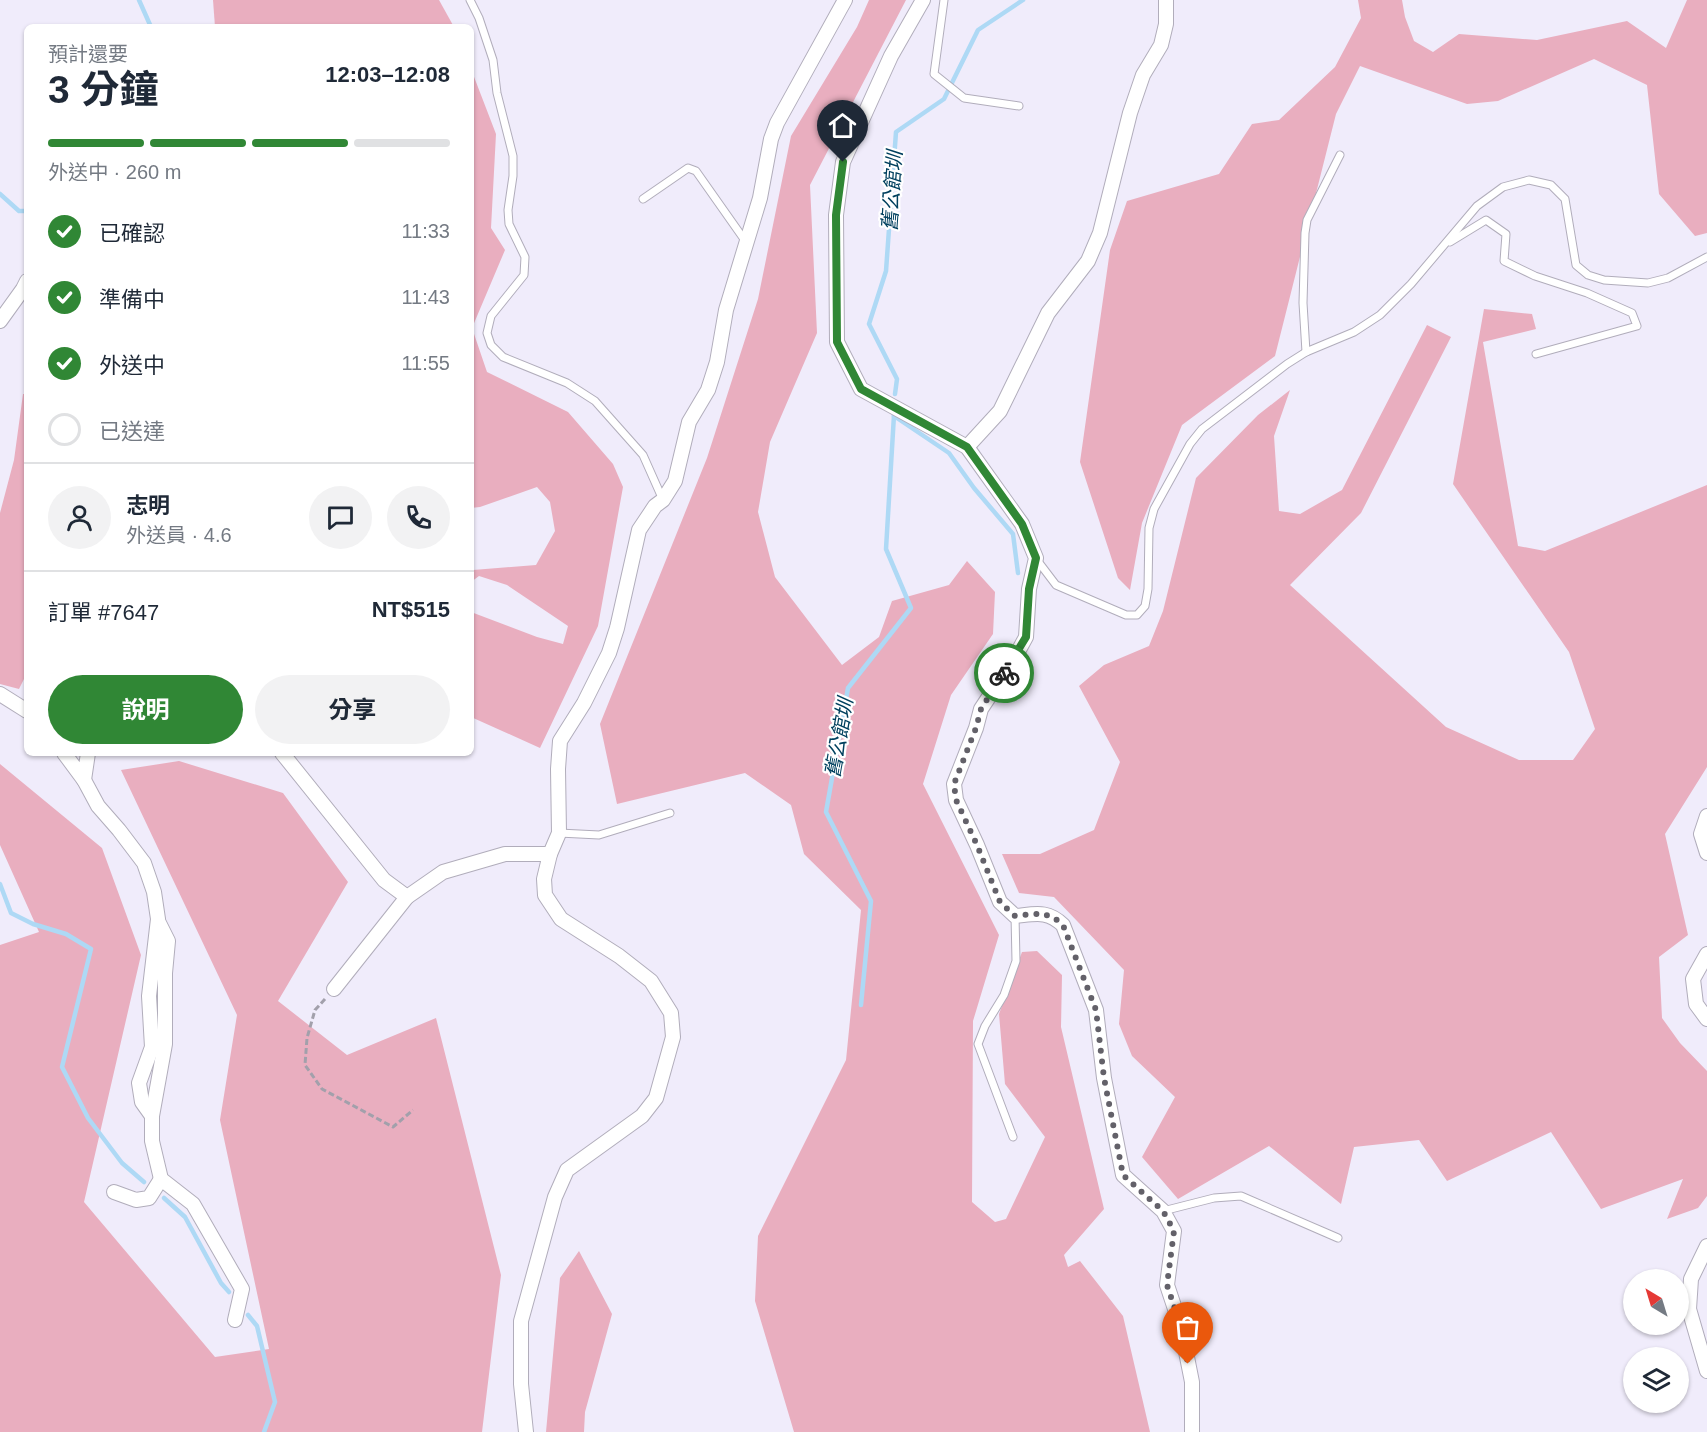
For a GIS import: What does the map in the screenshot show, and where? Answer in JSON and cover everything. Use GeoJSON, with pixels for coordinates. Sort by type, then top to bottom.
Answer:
{"type":"FeatureCollection","features":[{"type":"Feature","properties":{"kind":"street"},"geometry":{"type":"LineString","coordinates":[[526,1432],[521,1384],[521,1321],[555,1197],[567,1170],[642,1116],[656,1098],[673,1037],[671,1013],[651,981],[619,956],[561,919],[545,895],[544,879],[550,854],[559,833],[560,741],[584,703],[609,653],[617,628],[639,530],[675,481],[689,422],[708,390],[717,362],[726,310],[760,198],[771,139],[777,123],[845,0]]}},
{"type":"Feature","properties":{"kind":"street"},"geometry":{"type":"LineString","coordinates":[[923,0],[891,56],[843,162],[836,215],[837,342],[861,389],[967,447],[1022,524],[1036,558],[1029,589],[1026,637],[981,709],[954,784],[956,800],[1000,902],[1015,916],[1036,914],[1053,916],[1063,925],[1096,1010],[1104,1078],[1123,1175],[1163,1211],[1174,1231],[1167,1285],[1181,1327],[1192,1382],[1192,1432]]}},
{"type":"Feature","properties":{"kind":"street"},"geometry":{"type":"LineString","coordinates":[[967,447],[1000,411],[1048,313],[1088,261],[1100,233],[1130,113],[1143,75],[1161,45],[1166,24],[1166,0]]}},
{"type":"Feature","properties":{"kind":"street"},"geometry":{"type":"LineString","coordinates":[[0,321],[24,285]]}},
{"type":"Feature","properties":{"kind":"street"},"geometry":{"type":"LineString","coordinates":[[0,694],[24,709]]}},
{"type":"Feature","properties":{"kind":"street"},"geometry":{"type":"LineString","coordinates":[[66,756],[84,780],[98,806],[144,862],[154,892],[158,919],[149,996],[152,1047],[139,1083],[142,1102],[152,1116]]}},
{"type":"Feature","properties":{"kind":"street"},"geometry":{"type":"LineString","coordinates":[[84,780],[88,756]]}},
{"type":"Feature","properties":{"kind":"street"},"geometry":{"type":"LineString","coordinates":[[284,756],[384,880],[407,897]]}},
{"type":"Feature","properties":{"kind":"street"},"geometry":{"type":"LineString","coordinates":[[1707,816],[1701,834],[1707,853]]}},
{"type":"Feature","properties":{"kind":"street"},"geometry":{"type":"LineString","coordinates":[[334,989],[407,897],[443,872],[505,854],[550,854]]}},
{"type":"Feature","properties":{"kind":"street"},"geometry":{"type":"LineString","coordinates":[[158,919],[168,941],[165,973],[165,1044],[152,1116],[152,1141],[161,1179],[193,1203],[242,1289],[235,1320]]}},
{"type":"Feature","properties":{"kind":"street"},"geometry":{"type":"LineString","coordinates":[[1707,954],[1694,979],[1696,1004],[1707,1019]]}},
{"type":"Feature","properties":{"kind":"street"},"geometry":{"type":"LineString","coordinates":[[114,1192],[136,1200],[149,1198],[161,1179]]}},
{"type":"Feature","properties":{"kind":"street"},"geometry":{"type":"LineString","coordinates":[[1707,1246],[1691,1279],[1689,1309],[1707,1371]]}},
{"type":"Feature","properties":{"kind":"lane"},"geometry":{"type":"LineString","coordinates":[[470,0],[479,18],[493,60],[497,93],[513,156],[513,176],[508,210],[509,224],[525,257],[524,275],[491,316],[487,333],[491,345],[503,357],[567,383],[595,401],[644,455],[663,500]]}},
{"type":"Feature","properties":{"kind":"lane"},"geometry":{"type":"LineString","coordinates":[[944,0],[934,74],[964,98],[1019,106]]}},
{"type":"Feature","properties":{"kind":"lane"},"geometry":{"type":"LineString","coordinates":[[1306,352],[1303,303],[1307,220],[1340,155]]}},
{"type":"Feature","properties":{"kind":"lane"},"geometry":{"type":"LineString","coordinates":[[644,199],[688,168],[696,171],[746,242]]}},
{"type":"Feature","properties":{"kind":"lane"},"geometry":{"type":"LineString","coordinates":[[1036,558],[1056,585],[1126,615],[1137,615],[1145,606],[1148,589],[1149,528],[1154,509],[1190,444],[1202,429],[1287,364],[1306,352],[1354,332],[1380,315],[1411,284],[1478,207],[1503,187],[1529,180],[1551,185],[1565,199],[1576,265],[1588,275],[1604,280],[1648,283],[1668,278],[1707,257]]}},
{"type":"Feature","properties":{"kind":"lane"},"geometry":{"type":"LineString","coordinates":[[1445,244],[1486,220],[1506,234],[1504,261],[1535,276],[1587,293],[1632,314],[1637,326],[1536,354]]}},
{"type":"Feature","properties":{"kind":"lane"},"geometry":{"type":"LineString","coordinates":[[559,833],[599,835],[670,813]]}},
{"type":"Feature","properties":{"kind":"lane"},"geometry":{"type":"LineString","coordinates":[[1013,1137],[978,1044],[985,1026],[1005,995],[1016,961],[1015,916]]}},
{"type":"Feature","properties":{"kind":"lane"},"geometry":{"type":"LineString","coordinates":[[1163,1211],[1214,1198],[1240,1196],[1338,1238]]}},
{"type":"Feature","properties":{"kind":"path"},"geometry":{"type":"LineString","coordinates":[[334,989],[315,1010],[307,1038],[304,1065],[321,1089],[393,1127],[413,1110]]}},
{"type":"Feature","properties":{"kind":"shaded area"},"geometry":{"type":"Polygon","coordinates":[[[213,0],[439,0],[452,24],[215,24],[213,0]]]}},
{"type":"Feature","properties":{"kind":"shaded area"},"geometry":{"type":"Polygon","coordinates":[[[869,0],[906,0],[810,185],[817,333],[770,442],[758,512],[775,577],[842,665],[879,637],[892,601],[949,585],[967,561],[995,592],[993,634],[951,695],[923,784],[999,935],[973,1021],[972,1202],[995,1222],[1006,1219],[1045,1137],[1005,1084],[999,1014],[1022,952],[1037,951],[1062,975],[1061,1027],[1104,1209],[1064,1255],[1068,1267],[1080,1261],[1123,1316],[1150,1432],[794,1432],[755,1301],[758,1236],[846,1060],[861,910],[804,854],[791,805],[745,773],[617,804],[600,724],[707,458],[758,299],[791,136],[857,27],[869,0]]]}},
{"type":"Feature","properties":{"kind":"shaded area"},"geometry":{"type":"Polygon","coordinates":[[[1358,0],[1402,0],[1405,17],[1414,41],[1433,52],[1459,34],[1537,40],[1627,21],[1666,48],[1687,0],[1707,0],[1707,233],[1695,236],[1659,194],[1647,85],[1594,59],[1498,101],[1467,104],[1360,66],[1336,114],[1275,356],[1182,425],[1142,523],[1130,590],[1118,578],[1080,462],[1110,250],[1127,201],[1219,174],[1252,124],[1279,120],[1335,67],[1361,18],[1358,0]]]}},
{"type":"Feature","properties":{"kind":"shaded area"},"geometry":{"type":"Polygon","coordinates":[[[474,77],[496,134],[491,228],[505,250],[474,323],[474,77]]]}},
{"type":"Feature","properties":{"kind":"shaded area"},"geometry":{"type":"Polygon","coordinates":[[[1484,309],[1532,314],[1536,329],[1483,342],[1518,546],[1545,551],[1707,485],[1707,767],[1665,834],[1688,935],[1659,957],[1662,1018],[1680,1043],[1707,1071],[1707,1196],[1698,1208],[1667,1219],[1683,1179],[1601,1209],[1551,1132],[1447,1181],[1419,1140],[1354,1147],[1341,1204],[1269,1146],[1178,1199],[1142,1157],[1175,1097],[1132,1056],[1119,1024],[1124,970],[1054,897],[1019,893],[1002,854],[1040,854],[1094,830],[1120,762],[1079,686],[1104,665],[1149,646],[1163,611],[1196,478],[1258,415],[1290,390],[1274,436],[1279,511],[1300,514],[1342,490],[1427,325],[1451,337],[1361,513],[1290,585],[1446,727],[1519,760],[1573,760],[1595,729],[1569,652],[1453,484],[1484,309]]]}},
{"type":"Feature","properties":{"kind":"shaded area"},"geometry":{"type":"Polygon","coordinates":[[[474,334],[487,372],[568,412],[613,464],[623,487],[598,626],[540,748],[474,718],[474,613],[537,637],[563,644],[568,626],[507,585],[479,576],[474,580],[474,570],[536,565],[555,531],[550,502],[537,487],[474,508],[474,334]]]}},
{"type":"Feature","properties":{"kind":"shaded area"},"geometry":{"type":"Polygon","coordinates":[[[24,394],[24,679],[19,689],[0,684],[0,513],[14,460],[24,394]]]}},
{"type":"Feature","properties":{"kind":"shaded area"},"geometry":{"type":"Polygon","coordinates":[[[179,761],[283,793],[348,882],[278,1001],[347,1055],[436,1018],[501,1275],[482,1432],[0,1432],[0,945],[39,932],[0,845],[0,764],[102,848],[141,955],[84,1202],[215,1357],[269,1349],[220,1120],[237,1015],[121,770],[179,761]]]}},
{"type":"Feature","properties":{"kind":"shaded area"},"geometry":{"type":"Polygon","coordinates":[[[579,1251],[612,1314],[585,1412],[584,1432],[546,1432],[560,1278],[579,1251]]]}},
{"type":"Feature","properties":{"kind":"waterway"},"geometry":{"type":"LineString","coordinates":[[139,0],[150,24]]}},
{"type":"Feature","properties":{"kind":"waterway","name":"舊公館圳"},"geometry":{"type":"LineString","coordinates":[[895,394],[897,379],[869,324],[886,271],[896,132],[944,99],[978,30],[1023,0]]}},
{"type":"Feature","properties":{"kind":"waterway"},"geometry":{"type":"LineString","coordinates":[[0,194],[19,211],[24,211]]}},
{"type":"Feature","properties":{"kind":"waterway","name":"舊公館圳"},"geometry":{"type":"LineString","coordinates":[[861,1005],[871,901],[826,812],[848,688],[911,608],[886,549],[894,415]]}},
{"type":"Feature","properties":{"kind":"waterway"},"geometry":{"type":"LineString","coordinates":[[894,416],[949,453],[974,488],[1013,534],[1018,573]]}},
{"type":"Feature","properties":{"kind":"waterway"},"geometry":{"type":"LineString","coordinates":[[0,884],[11,913],[33,924],[66,934],[91,949],[62,1067],[88,1118],[122,1163],[144,1182]]}},
{"type":"Feature","properties":{"kind":"waterway"},"geometry":{"type":"LineString","coordinates":[[164,1198],[185,1217],[221,1283],[229,1292]]}},
{"type":"Feature","properties":{"kind":"waterway"},"geometry":{"type":"LineString","coordinates":[[248,1315],[257,1326],[275,1402],[264,1432]]}},
{"type":"Feature","properties":{"kind":"way so far"},"geometry":{"type":"LineString","coordinates":[[1004,673],[981,709],[954,784],[956,800],[1000,902],[1015,916],[1036,914],[1053,916],[1063,925],[1096,1010],[1104,1078],[1123,1175],[1163,1211],[1174,1231],[1167,1285],[1181,1327],[1188,1364]]}},
{"type":"Feature","properties":{"kind":"route"},"geometry":{"type":"LineString","coordinates":[[843,162],[836,215],[837,342],[861,389],[967,447],[1022,524],[1036,558],[1029,589],[1026,637],[1004,673]]}}]}
